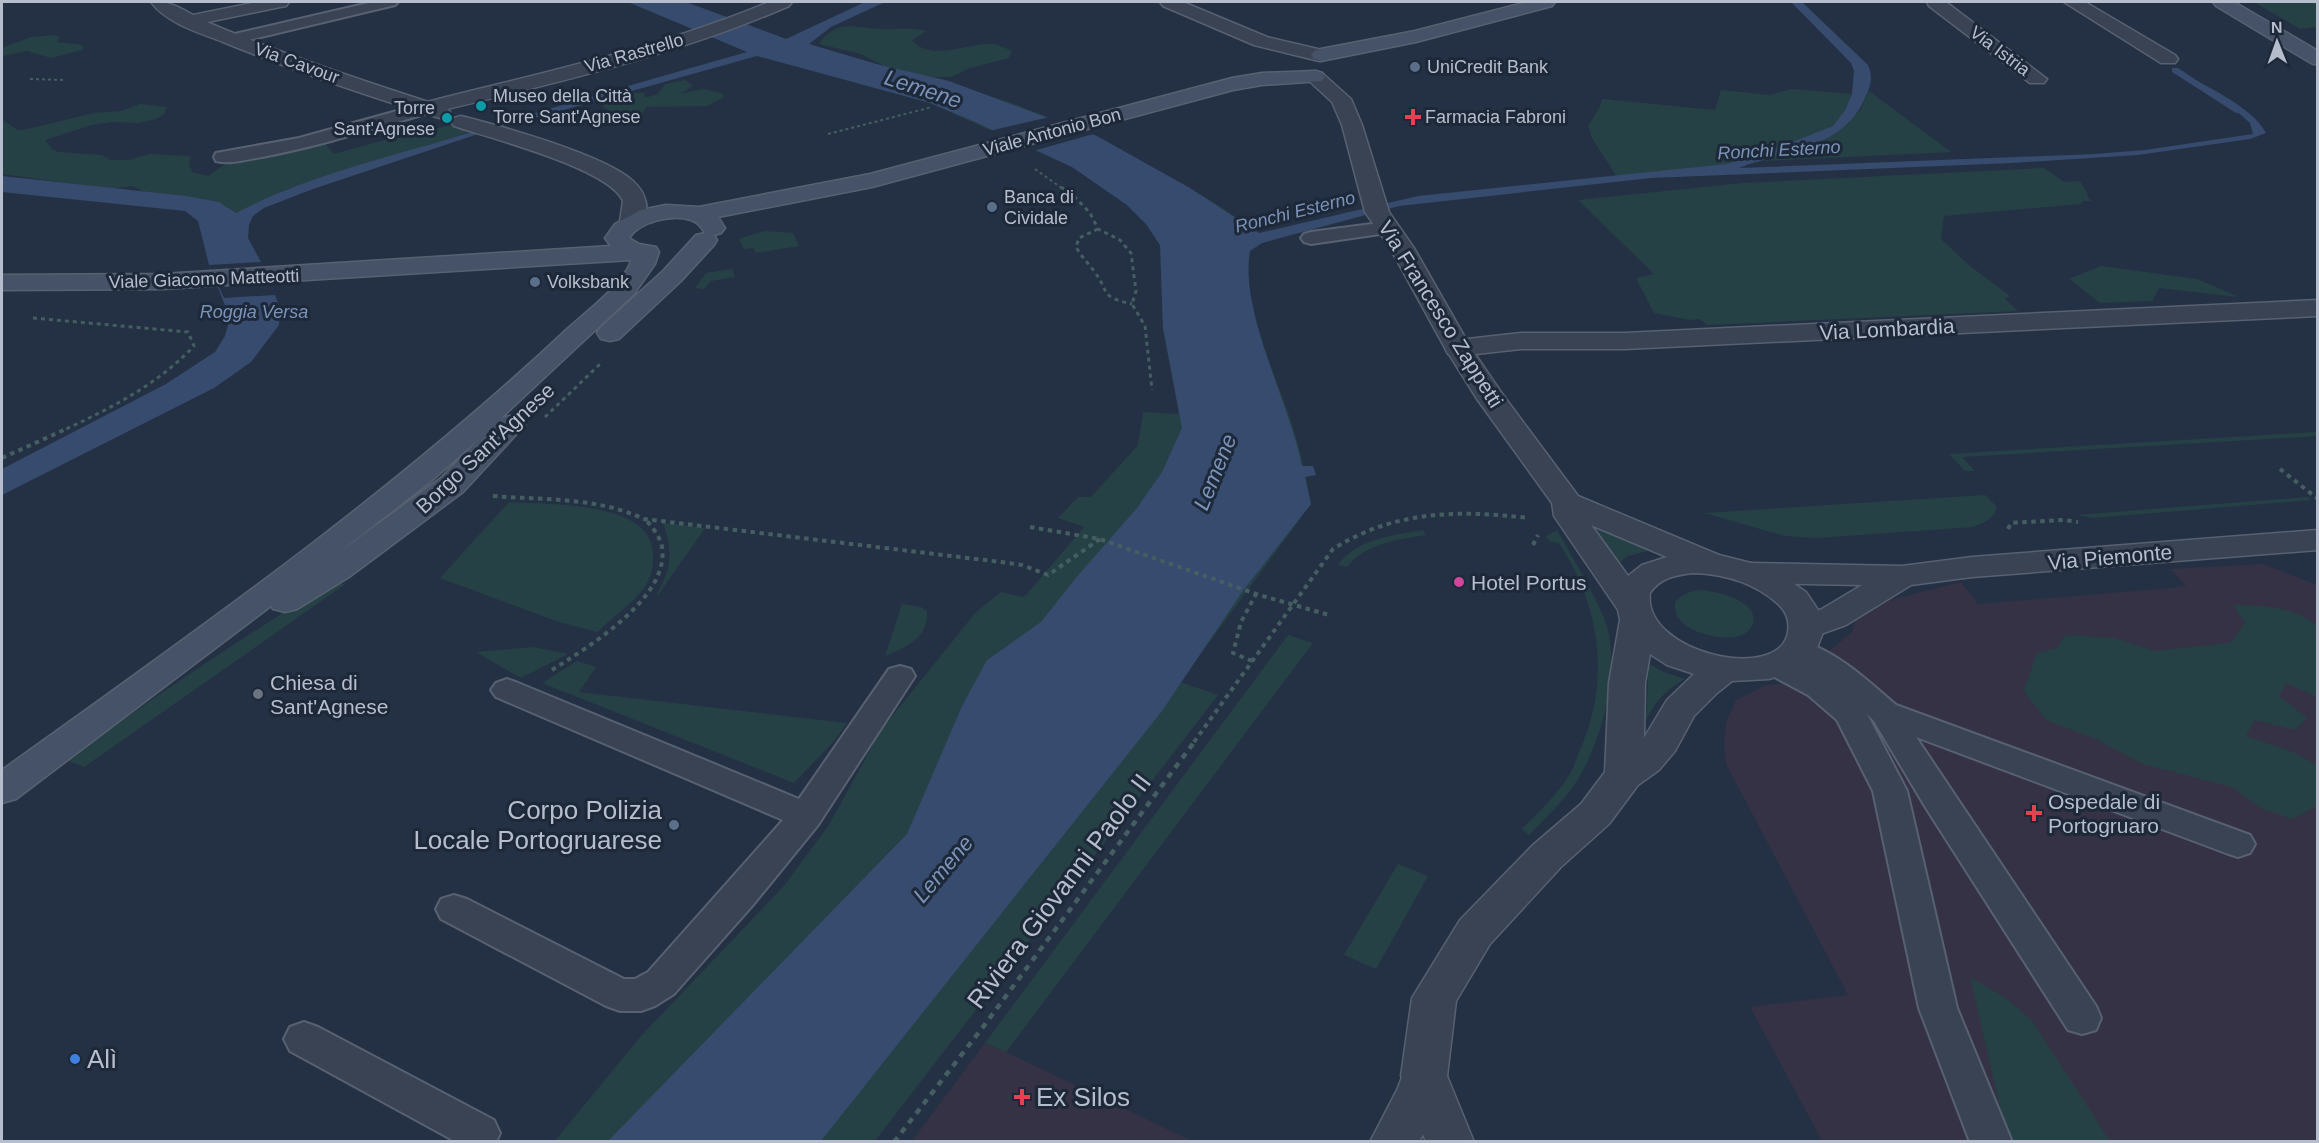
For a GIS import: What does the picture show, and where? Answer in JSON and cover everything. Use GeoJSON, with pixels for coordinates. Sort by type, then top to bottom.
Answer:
{"type":"FeatureCollection","features":[{"type":"Feature","properties":{"kind":"main road"},"geometry":{"type":"LineString","coordinates":[[1320,55],[1340,58],[1346,77],[1416,36],[1546,2]]}},
{"type":"Feature","properties":{"kind":"main road"},"geometry":{"type":"LineString","coordinates":[[2222,2],[2318,59]]}},
{"type":"Feature","properties":{"kind":"main road","name":"Viale Antonio Bon"},"geometry":{"type":"LineString","coordinates":[[644,252],[683,249],[704,230],[872,180],[1232,84],[1296,59],[1416,36]]}},
{"type":"Feature","properties":{"kind":"main road"},"geometry":{"type":"LineString","coordinates":[[1296,59],[1290,66],[1292,69],[1315,76]]}},
{"type":"Feature","properties":{"kind":"main road","name":"Viale Antonio Bon"},"geometry":{"type":"LineString","coordinates":[[1232,84],[1315,76]]}},
{"type":"Feature","properties":{"kind":"main road","name":"Viale Giacomo Matteotti"},"geometry":{"type":"LineString","coordinates":[[407,266],[625,226],[658,213],[673,211],[704,230]]}},
{"type":"Feature","properties":{"kind":"main road"},"geometry":{"type":"LineString","coordinates":[[625,226],[617,238],[621,244],[630,250],[644,252]]}},
{"type":"Feature","properties":{"kind":"main road","name":"Borgo Sant'Agnese"},"geometry":{"type":"LineString","coordinates":[[149,682],[338,570],[452,485],[482,452],[664,284],[704,230]]}},
{"type":"Feature","properties":{"kind":"main road","name":"Viale Giacomo Matteotti"},"geometry":{"type":"LineString","coordinates":[[2,282],[51,284],[215,281],[407,266],[644,252]]}},
{"type":"Feature","properties":{"kind":"main road","name":"Borgo Sant'Agnese"},"geometry":{"type":"LineString","coordinates":[[2,789],[149,682],[420,475],[544,366],[624,289],[643,264],[644,252]]}},
{"type":"Feature","properties":{"kind":"street","name":"Via Cavour"},"geometry":{"type":"LineString","coordinates":[[160,2],[175,14],[189,21],[274,56],[433,110]]}},
{"type":"Feature","properties":{"kind":"street"},"geometry":{"type":"LineString","coordinates":[[189,21],[280,2]]}},
{"type":"Feature","properties":{"kind":"street","name":"Via Rastrello"},"geometry":{"type":"LineString","coordinates":[[433,110],[703,34],[738,22],[783,2]]}},
{"type":"Feature","properties":{"kind":"street"},"geometry":{"type":"LineString","coordinates":[[1168,2],[1261,41],[1320,55]]}},
{"type":"Feature","properties":{"kind":"street","name":"Via Istria"},"geometry":{"type":"LineString","coordinates":[[1935,2],[2037,79]]}},
{"type":"Feature","properties":{"kind":"street"},"geometry":{"type":"LineString","coordinates":[[2073,2],[2168,59]]}},
{"type":"Feature","properties":{"kind":"street"},"geometry":{"type":"LineString","coordinates":[[1315,76],[1346,77],[1353,127],[1380,215]]}},
{"type":"Feature","properties":{"kind":"street"},"geometry":{"type":"LineString","coordinates":[[476,128],[576,159],[598,169],[628,190],[634,197],[636,212],[625,226]]}},
{"type":"Feature","properties":{"kind":"street","name":"Via Francesco Zappetti"},"geometry":{"type":"LineString","coordinates":[[1380,215],[1402,248],[1458,348],[1491,399],[1635,613],[1663,646],[1685,658],[1724,669],[1758,670],[1794,648]]}},
{"type":"Feature","properties":{"kind":"street","name":"Via Lombardia"},"geometry":{"type":"LineString","coordinates":[[1458,348],[1521,341],[1625,341],[2318,308]]}},
{"type":"Feature","properties":{"kind":"street"},"geometry":{"type":"LineString","coordinates":[[1566,512],[1711,563],[1749,573],[1772,583],[1790,597],[1802,612],[1794,648]]}},
{"type":"Feature","properties":{"kind":"street","name":"Via Piemonte"},"geometry":{"type":"LineString","coordinates":[[1749,573],[1902,576],[1972,567],[2318,540]]}},
{"type":"Feature","properties":{"kind":"street"},"geometry":{"type":"LineString","coordinates":[[1624,775],[1627,682],[1635,613],[1634,591],[1645,578],[1662,568],[1685,563],[1711,563]]}},
{"type":"Feature","properties":{"kind":"street","name":"Via Piemonte"},"geometry":{"type":"LineString","coordinates":[[1794,648],[1834,617],[1902,576]]}},
{"type":"Feature","properties":{"kind":"street"},"geometry":{"type":"LineString","coordinates":[[1394,1142],[1420,1094],[1434,998],[1475,932],[1547,856],[1595,814],[1624,775],[1646,760],[1662,742],[1680,709],[1704,684],[1724,669]]}},
{"type":"Feature","properties":{"kind":"street"},"geometry":{"type":"LineString","coordinates":[[1424,1076],[1450,1142]]}},
{"type":"Feature","properties":{"kind":"lane"},"geometry":{"type":"LineString","coordinates":[[232,39],[390,2]]}},
{"type":"Feature","properties":{"kind":"lane"},"geometry":{"type":"LineString","coordinates":[[223,157],[260,153],[433,110]]}},
{"type":"Feature","properties":{"kind":"lane"},"geometry":{"type":"LineString","coordinates":[[1311,238],[1380,215]]}},
{"type":"Feature","properties":{"kind":"lane"},"geometry":{"type":"LineString","coordinates":[[1794,648],[1844,677],[1885,713],[1938,799],[2082,1018]]}},
{"type":"Feature","properties":{"kind":"lane"},"geometry":{"type":"LineString","coordinates":[[1794,648],[1819,688],[1850,712],[1890,791],[1938,1008],[1991,1142]]}},
{"type":"Feature","properties":{"kind":"lane"},"geometry":{"type":"LineString","coordinates":[[454,909],[620,995],[641,995],[661,983],[739,896],[806,816],[900,676]]}},
{"type":"Feature","properties":{"kind":"lane"},"geometry":{"type":"LineString","coordinates":[[511,692],[806,816]]}},
{"type":"Feature","properties":{"kind":"lane"},"geometry":{"type":"LineString","coordinates":[[1885,713],[2238,844]]}},
{"type":"Feature","properties":{"kind":"lane"},"geometry":{"type":"LineString","coordinates":[[1899,834],[1904,744]]}},
{"type":"Feature","properties":{"kind":"lane"},"geometry":{"type":"LineString","coordinates":[[304,1039],[479,1133],[471,1142]]}},
{"type":"Feature","properties":{"kind":"path"},"geometry":{"type":"LineString","coordinates":[[30,79],[65,80]]}},
{"type":"Feature","properties":{"kind":"path"},"geometry":{"type":"LineString","coordinates":[[828,134],[932,107]]}},
{"type":"Feature","properties":{"kind":"path"},"geometry":{"type":"LineString","coordinates":[[989,149],[1034,168],[1075,197],[1090,213],[1098,230],[1120,240],[1131,253],[1136,291],[1132,304],[1144,326],[1152,390]]}},
{"type":"Feature","properties":{"kind":"path"},"geometry":{"type":"LineString","coordinates":[[1098,230],[1080,238],[1076,247],[1082,258],[1098,275],[1100,285],[1107,296],[1132,304]]}},
{"type":"Feature","properties":{"kind":"path"},"geometry":{"type":"LineString","coordinates":[[2,458],[152,384],[181,363],[194,346],[188,332],[17,316],[21,308],[51,284]]}},
{"type":"Feature","properties":{"kind":"path"},"geometry":{"type":"LineString","coordinates":[[538,424],[604,360]]}},
{"type":"Feature","properties":{"kind":"path"},"geometry":{"type":"LineString","coordinates":[[2280,469],[2318,499]]}},
{"type":"Feature","properties":{"kind":"path"},"geometry":{"type":"LineString","coordinates":[[486,496],[594,504],[622,508],[644,519],[1001,562],[1022,565],[1048,575],[1100,539]]}},
{"type":"Feature","properties":{"kind":"path","name":"Riviera Giovanni Paolo II"},"geometry":{"type":"LineString","coordinates":[[894,1142],[990,1018],[1333,549],[1348,537],[1368,528],[1407,519],[1461,513],[1554,520],[1566,512]]}},
{"type":"Feature","properties":{"kind":"path"},"geometry":{"type":"LineString","coordinates":[[511,692],[586,648],[650,591],[660,567],[663,551],[656,532],[644,519]]}},
{"type":"Feature","properties":{"kind":"path"},"geometry":{"type":"LineString","coordinates":[[2005,533],[2012,523],[2064,520],[2084,524]]}},
{"type":"Feature","properties":{"kind":"path"},"geometry":{"type":"LineString","coordinates":[[1030,527],[1100,539],[1256,594],[1329,615]]}},
{"type":"Feature","properties":{"kind":"path"},"geometry":{"type":"LineString","coordinates":[[1252,661],[1233,653],[1239,629],[1256,594]]}},
{"type":"Feature","properties":{"kind":"shaded area","name":"Ospedale di Portogruaro"},"geometry":{"type":"Polygon","coordinates":[[[2263,564],[2317,585],[2317,1141],[1822,1141],[1750,1007],[1848,995],[1726,764],[1724,743],[1726,723],[1736,700],[1766,685],[1781,684],[1819,660],[1853,631],[1855,620],[1861,611],[1894,599],[1961,582],[1978,604],[2171,588],[2186,586],[2170,569],[2263,564]]]}},
{"type":"Feature","properties":{"kind":"shaded area","name":"Ex Silos"},"geometry":{"type":"Polygon","coordinates":[[[985,1043],[1006,1052],[1192,1141],[912,1141],[985,1043]]]}},
{"type":"Feature","properties":{"kind":"green space"},"geometry":{"type":"Polygon","coordinates":[[[627,2],[684,2],[786,39],[884,66],[861,54],[819,44],[833,30],[848,26],[926,31],[912,40],[920,47],[929,50],[951,50],[984,44],[999,45],[1012,51],[1009,58],[970,68],[951,77],[931,77],[1014,104],[1097,136],[1213,202],[1259,233],[1276,239],[1262,243],[1250,251],[1248,273],[1251,297],[1256,321],[1297,441],[1311,504],[1180,682],[1218,695],[875,1141],[554,1142],[641,1036],[783,887],[829,825],[881,730],[976,612],[1001,592],[1022,597],[1027,594],[1084,527],[1058,518],[1078,497],[1091,497],[1138,445],[1143,412],[1179,414],[1163,328],[1160,245],[1146,224],[1127,205],[1072,167],[930,103],[757,55],[627,2]]]}},
{"type":"Feature","properties":{"kind":"green space"},"geometry":{"type":"Polygon","coordinates":[[[2254,2],[2317,2],[2317,27],[2300,29],[2254,2]]]}},
{"type":"Feature","properties":{"kind":"green space"},"geometry":{"type":"Polygon","coordinates":[[[53,35],[60,37],[57,42],[83,45],[82,50],[51,58],[27,51],[2,56],[2,48],[31,37],[53,35]]]}},
{"type":"Feature","properties":{"kind":"green space"},"geometry":{"type":"Polygon","coordinates":[[[685,80],[693,86],[680,94],[703,89],[722,93],[724,97],[707,106],[646,107],[637,125],[623,122],[619,116],[603,107],[605,101],[629,93],[644,93],[645,98],[658,94],[665,84],[685,80]]]}},
{"type":"Feature","properties":{"kind":"green space"},"geometry":{"type":"Polygon","coordinates":[[[1791,89],[1852,94],[1845,110],[1833,126],[1788,144],[1726,164],[1617,177],[1592,138],[1588,126],[1600,107],[1602,99],[1715,110],[1721,90],[1770,95],[1791,89]]]}},
{"type":"Feature","properties":{"kind":"green space"},"geometry":{"type":"Polygon","coordinates":[[[1869,91],[1951,152],[1763,161],[1802,149],[1860,111],[1869,91]]]}},
{"type":"Feature","properties":{"kind":"green space"},"geometry":{"type":"Polygon","coordinates":[[[140,104],[167,107],[164,114],[156,119],[138,123],[112,122],[91,125],[45,140],[53,150],[58,152],[102,155],[110,160],[129,160],[149,154],[187,156],[191,157],[189,163],[192,172],[208,176],[227,163],[270,157],[324,142],[334,154],[399,136],[452,125],[468,133],[285,190],[236,213],[219,202],[145,192],[132,186],[111,189],[2,174],[2,120],[18,130],[23,130],[94,113],[121,111],[140,104]]]}},
{"type":"Feature","properties":{"kind":"green space"},"geometry":{"type":"Polygon","coordinates":[[[2044,168],[2064,182],[2080,181],[2087,197],[2092,201],[2083,201],[2081,204],[1944,216],[1941,239],[1970,266],[2010,296],[2005,299],[2018,311],[1707,325],[1700,319],[1690,320],[1654,313],[1636,278],[1654,274],[1578,200],[1743,183],[2044,168]]]}},
{"type":"Feature","properties":{"kind":"green space"},"geometry":{"type":"Polygon","coordinates":[[[764,231],[793,233],[799,246],[756,253],[753,248],[744,249],[739,239],[764,231]]]}},
{"type":"Feature","properties":{"kind":"green space"},"geometry":{"type":"Polygon","coordinates":[[[2101,266],[2197,279],[2239,297],[2159,288],[2152,301],[2100,303],[2069,279],[2101,266]]]}},
{"type":"Feature","properties":{"kind":"green space"},"geometry":{"type":"Polygon","coordinates":[[[732,269],[735,277],[711,281],[704,289],[695,288],[706,273],[732,269]]]}},
{"type":"Feature","properties":{"kind":"green space"},"geometry":{"type":"Polygon","coordinates":[[[2317,432],[2317,436],[1962,457],[1975,471],[1965,471],[1949,454],[2317,432]]]}},
{"type":"Feature","properties":{"kind":"green space"},"geometry":{"type":"Polygon","coordinates":[[[1985,495],[1997,507],[1991,518],[1973,527],[1817,538],[1784,536],[1705,513],[1985,495]]]}},
{"type":"Feature","properties":{"kind":"green space"},"geometry":{"type":"Polygon","coordinates":[[[2307,497],[2311,500],[2093,518],[2077,515],[2307,497]]]}},
{"type":"Feature","properties":{"kind":"green space"},"geometry":{"type":"Polygon","coordinates":[[[509,502],[570,505],[594,509],[616,514],[635,523],[648,536],[653,553],[652,572],[646,584],[634,600],[597,632],[556,621],[440,578],[509,502]]]}},
{"type":"Feature","properties":{"kind":"green space"},"geometry":{"type":"Polygon","coordinates":[[[1593,522],[1655,549],[1628,556],[1615,565],[1593,522]]]}},
{"type":"Feature","properties":{"kind":"green space"},"geometry":{"type":"Polygon","coordinates":[[[663,523],[705,528],[656,595],[665,577],[669,560],[668,542],[663,523]]]}},
{"type":"Feature","properties":{"kind":"green space"},"geometry":{"type":"Polygon","coordinates":[[[1423,530],[1426,535],[1383,544],[1363,553],[1347,567],[1338,565],[1355,549],[1365,544],[1388,536],[1423,530]]]}},
{"type":"Feature","properties":{"kind":"green space"},"geometry":{"type":"Polygon","coordinates":[[[1557,530],[1588,584],[1604,618],[1611,658],[1610,681],[1601,726],[1585,767],[1565,797],[1529,835],[1522,829],[1558,791],[1573,768],[1589,726],[1598,672],[1597,645],[1584,593],[1559,543],[1549,541],[1546,536],[1557,530]]]}},
{"type":"Feature","properties":{"kind":"green space"},"geometry":{"type":"Polygon","coordinates":[[[347,583],[84,767],[67,760],[192,672],[297,604],[326,588],[347,583]]]}},
{"type":"Feature","properties":{"kind":"green space"},"geometry":{"type":"Polygon","coordinates":[[[1699,590],[1715,592],[1743,603],[1753,615],[1753,623],[1749,630],[1743,635],[1724,637],[1696,631],[1683,623],[1678,618],[1675,602],[1686,594],[1699,590]]]}},
{"type":"Feature","properties":{"kind":"green space"},"geometry":{"type":"Polygon","coordinates":[[[902,604],[921,607],[927,611],[927,621],[915,641],[885,656],[902,604]]]}},
{"type":"Feature","properties":{"kind":"green space"},"geometry":{"type":"Polygon","coordinates":[[[2233,605],[2278,608],[2300,615],[2317,626],[2317,697],[2286,683],[2279,696],[2307,718],[2295,730],[2255,720],[2246,736],[2293,752],[2317,765],[2317,806],[2293,819],[2263,809],[2232,787],[2143,764],[2096,739],[2046,720],[2024,691],[2037,653],[2057,648],[2065,635],[2114,638],[2155,651],[2230,643],[2245,623],[2233,605]]]}},
{"type":"Feature","properties":{"kind":"green space"},"geometry":{"type":"Polygon","coordinates":[[[1288,635],[1313,643],[1006,1052],[985,1043],[1288,635]]]}},
{"type":"Feature","properties":{"kind":"green space"},"geometry":{"type":"Polygon","coordinates":[[[533,647],[568,654],[521,678],[476,652],[533,647]]]}},
{"type":"Feature","properties":{"kind":"green space"},"geometry":{"type":"Polygon","coordinates":[[[577,661],[596,667],[579,692],[847,723],[834,741],[794,783],[542,683],[577,661]]]}},
{"type":"Feature","properties":{"kind":"green space"},"geometry":{"type":"Polygon","coordinates":[[[1649,664],[1685,679],[1662,696],[1646,720],[1649,664]]]}},
{"type":"Feature","properties":{"kind":"green space"},"geometry":{"type":"Polygon","coordinates":[[[1398,864],[1428,876],[1376,969],[1344,955],[1398,864]]]}},
{"type":"Feature","properties":{"kind":"green space"},"geometry":{"type":"Polygon","coordinates":[[[1970,977],[2006,998],[2032,1021],[2110,1141],[2011,1141],[2002,1116],[1970,977]]]}},
{"type":"Feature","properties":{"kind":"water"},"geometry":{"type":"Polygon","coordinates":[[[628,2],[686,2],[786,39],[865,2],[885,2],[831,27],[809,44],[880,65],[949,81],[1097,136],[1190,188],[1259,233],[1418,196],[1726,164],[1761,154],[1833,126],[1845,110],[1852,94],[1854,71],[1851,63],[1791,2],[1802,2],[1868,65],[1871,77],[1869,88],[1856,114],[1843,128],[1828,138],[1811,146],[1739,168],[2094,154],[2145,150],[2253,134],[2250,123],[2241,115],[2175,70],[2239,105],[2259,123],[2266,133],[2250,139],[2138,155],[2012,163],[1651,178],[1399,206],[1262,243],[1250,251],[1249,275],[1252,301],[1258,329],[1296,441],[1302,466],[1313,466],[1316,475],[1305,477],[1311,504],[1242,592],[1162,711],[821,1141],[608,1141],[907,834],[962,706],[987,660],[1041,622],[1074,580],[1137,508],[1162,472],[1182,428],[1163,328],[1160,245],[1146,224],[1127,205],[1072,167],[930,103],[757,56],[478,134],[313,189],[264,208],[253,216],[249,225],[248,238],[261,262],[280,309],[279,325],[251,362],[214,388],[2,495],[2,469],[166,384],[215,352],[225,336],[230,318],[209,265],[198,221],[185,211],[2,192],[2,176],[186,196],[219,202],[236,213],[285,190],[337,172],[747,52],[628,2]]]}},
{"type":"Feature","properties":{"kind":"pier"},"geometry":{"type":"Polygon","coordinates":[[[1054,116],[1097,133],[1033,151],[989,131],[1054,116]]]}},
{"type":"Feature","properties":{"kind":"pier"},"geometry":{"type":"Polygon","coordinates":[[[261,262],[275,295],[224,298],[209,265],[261,262]]]}},
{"type":"Feature","properties":{"kind":"waterway","name":"Ronchi Esterno"},"geometry":{"type":"LineString","coordinates":[[2175,70],[2239,111]]}},
{"type":"Feature","properties":{"kind":"place","name":"UniCredit Bank"},"geometry":{"type":"Point","coordinates":[1415,67]}},
{"type":"Feature","properties":{"kind":"place","name":"Museo della Città Torre Sant'Agnese"},"geometry":{"type":"Point","coordinates":[481,106]}},
{"type":"Feature","properties":{"kind":"place","name":"Farmacia Fabroni"},"geometry":{"type":"Point","coordinates":[1413,117]}},
{"type":"Feature","properties":{"kind":"place","name":"Torre Sant'Agnese"},"geometry":{"type":"Point","coordinates":[447,118]}},
{"type":"Feature","properties":{"kind":"place","name":"Banca di Cividale"},"geometry":{"type":"Point","coordinates":[992,207]}},
{"type":"Feature","properties":{"kind":"place","name":"Volksbank"},"geometry":{"type":"Point","coordinates":[535,282]}},
{"type":"Feature","properties":{"kind":"place","name":"Hotel Portus"},"geometry":{"type":"Point","coordinates":[1459,582]}},
{"type":"Feature","properties":{"kind":"place","name":"Chiesa di Sant'Agnese"},"geometry":{"type":"Point","coordinates":[258,694]}},
{"type":"Feature","properties":{"kind":"place","name":"Ospedale di Portogruaro"},"geometry":{"type":"Point","coordinates":[2034,813]}},
{"type":"Feature","properties":{"kind":"place","name":"Corpo Polizia Locale Portogruarese"},"geometry":{"type":"Point","coordinates":[674,825]}},
{"type":"Feature","properties":{"kind":"place","name":"Alì"},"geometry":{"type":"Point","coordinates":[75,1059]}},
{"type":"Feature","properties":{"kind":"place","name":"Ex Silos"},"geometry":{"type":"Point","coordinates":[1022,1097]}},
{"type":"Feature","properties":{"kind":"water label","name":"Lemene"},"geometry":{"type":"Point","coordinates":[923,89]}},
{"type":"Feature","properties":{"kind":"water label","name":"Roggia Versa"},"geometry":{"type":"Point","coordinates":[254,312]}},
{"type":"Feature","properties":{"kind":"water label","name":"Lemene"},"geometry":{"type":"Point","coordinates":[1215,472]}},
{"type":"Feature","properties":{"kind":"water label","name":"Lemene"},"geometry":{"type":"Point","coordinates":[943,869]}}]}
